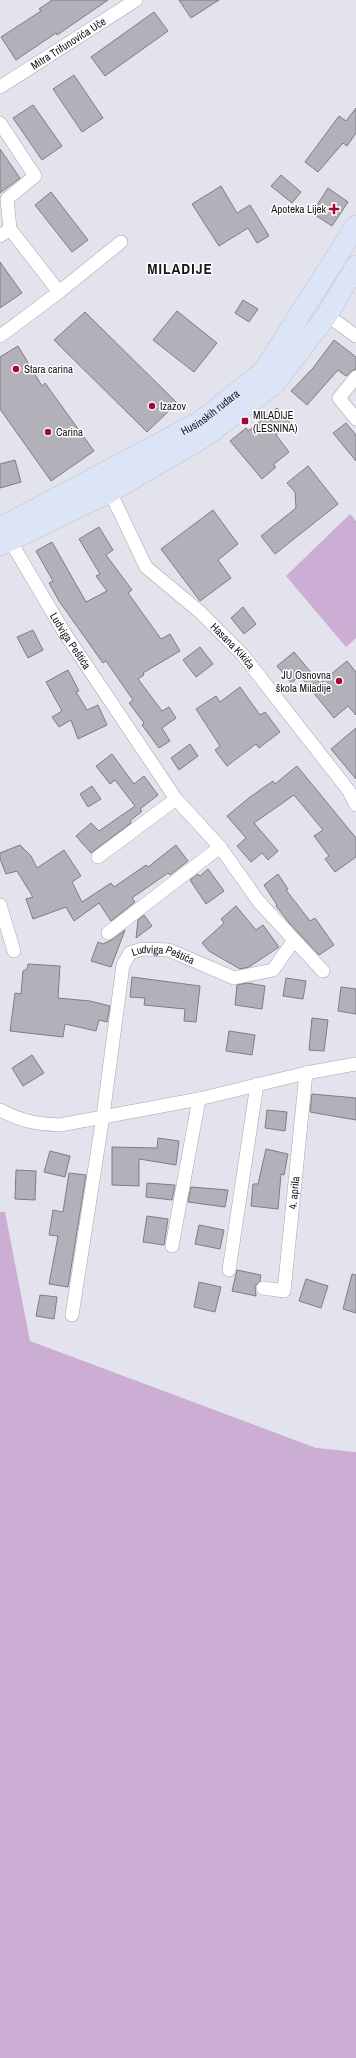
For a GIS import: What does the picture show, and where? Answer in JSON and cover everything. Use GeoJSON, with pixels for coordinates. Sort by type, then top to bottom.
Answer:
{"type":"FeatureCollection","features":[{"type":"Feature","properties":{"kind":"main road","name":"Husinskih rudara"},"geometry":{"type":"LineString","coordinates":[[4,531],[200,422],[264,371],[356,226]]}},
{"type":"Feature","properties":{"kind":"main road","name":"Husinskih rudara"},"geometry":{"type":"LineString","coordinates":[[4,531],[108,493],[204,437],[274,384],[328,314],[356,266]]}},
{"type":"Feature","properties":{"kind":"street","name":"Mitra Trifunovića Uče"},"geometry":{"type":"LineString","coordinates":[[0,87],[136,0]]}},
{"type":"Feature","properties":{"kind":"street"},"geometry":{"type":"LineString","coordinates":[[0,123],[35,176],[6,199],[5,232],[59,292]]}},
{"type":"Feature","properties":{"kind":"street"},"geometry":{"type":"LineString","coordinates":[[0,336],[59,292],[121,242]]}},
{"type":"Feature","properties":{"kind":"street"},"geometry":{"type":"LineString","coordinates":[[328,314],[356,336]]}},
{"type":"Feature","properties":{"kind":"street"},"geometry":{"type":"LineString","coordinates":[[356,378],[339,398],[356,419]]}},
{"type":"Feature","properties":{"kind":"street","name":"Hasana Kikića"},"geometry":{"type":"LineString","coordinates":[[108,493],[114,500],[146,567],[200,612],[242,654],[349,792],[356,805]]}},
{"type":"Feature","properties":{"kind":"street","name":"Ludviga Peštića"},"geometry":{"type":"LineString","coordinates":[[4,531],[64,632],[176,799],[220,847],[259,902],[323,971]]}},
{"type":"Feature","properties":{"kind":"street"},"geometry":{"type":"LineString","coordinates":[[98,857],[176,799]]}},
{"type":"Feature","properties":{"kind":"street"},"geometry":{"type":"LineString","coordinates":[[108,933],[220,847]]}},
{"type":"Feature","properties":{"kind":"street"},"geometry":{"type":"LineString","coordinates":[[0,905],[14,951]]}},
{"type":"Feature","properties":{"kind":"street","name":"Ludviga Peštića"},"geometry":{"type":"LineString","coordinates":[[72,1315],[104,1116],[123,965],[130,953],[142,949],[169,950],[234,978],[273,970],[294,940]]}},
{"type":"Feature","properties":{"kind":"street"},"geometry":{"type":"LineString","coordinates":[[0,1110],[17,1119],[38,1124],[60,1125],[200,1099],[306,1073],[356,1064]]}},
{"type":"Feature","properties":{"kind":"street","name":"4. aprila"},"geometry":{"type":"LineString","coordinates":[[263,1288],[284,1291],[306,1073]]}},
{"type":"Feature","properties":{"kind":"street"},"geometry":{"type":"LineString","coordinates":[[229,1270],[258,1084]]}},
{"type":"Feature","properties":{"kind":"street"},"geometry":{"type":"LineString","coordinates":[[172,1246],[200,1099]]}},
{"type":"Feature","properties":{"kind":"shaded area"},"geometry":{"type":"Polygon","coordinates":[[[350,514],[356,521],[356,638],[346,647],[286,576],[350,514]]]}},
{"type":"Feature","properties":{"kind":"shaded area"},"geometry":{"type":"Polygon","coordinates":[[[0,1212],[5,1212],[30,1341],[316,1448],[356,1452],[356,2058],[0,2058],[0,1212]]]}},
{"type":"Feature","properties":{"kind":"building"},"geometry":{"type":"Polygon","coordinates":[[[52,0],[108,0],[57,35],[56,33],[16,60],[1,37],[41,11],[39,9],[52,0]]]}},
{"type":"Feature","properties":{"kind":"building"},"geometry":{"type":"Polygon","coordinates":[[[179,0],[219,0],[191,18],[179,0]]]}},
{"type":"Feature","properties":{"kind":"building"},"geometry":{"type":"Polygon","coordinates":[[[154,12],[168,31],[105,76],[91,57],[154,12]]]}},
{"type":"Feature","properties":{"kind":"building"},"geometry":{"type":"Polygon","coordinates":[[[74,75],[103,118],[82,132],[53,89],[74,75]]]}},
{"type":"Feature","properties":{"kind":"building"},"geometry":{"type":"Polygon","coordinates":[[[33,105],[62,146],[42,160],[13,118],[33,105]]]}},
{"type":"Feature","properties":{"kind":"building"},"geometry":{"type":"Polygon","coordinates":[[[356,108],[356,133],[347,146],[343,143],[318,172],[305,162],[339,116],[346,121],[356,108]]]}},
{"type":"Feature","properties":{"kind":"building"},"geometry":{"type":"Polygon","coordinates":[[[0,149],[20,178],[0,193],[0,149]]]}},
{"type":"Feature","properties":{"kind":"building"},"geometry":{"type":"Polygon","coordinates":[[[281,175],[301,192],[292,203],[271,186],[281,175]]]}},
{"type":"Feature","properties":{"kind":"building"},"geometry":{"type":"Polygon","coordinates":[[[221,186],[237,213],[250,205],[269,236],[257,243],[248,228],[219,246],[192,204],[221,186]]]}},
{"type":"Feature","properties":{"kind":"building"},"geometry":{"type":"Polygon","coordinates":[[[328,188],[348,202],[332,226],[312,213],[328,188]]]}},
{"type":"Feature","properties":{"kind":"building"},"geometry":{"type":"Polygon","coordinates":[[[51,192],[88,240],[72,252],[35,205],[51,192]]]}},
{"type":"Feature","properties":{"kind":"building"},"geometry":{"type":"Polygon","coordinates":[[[0,262],[22,293],[0,308],[0,262]]]}},
{"type":"Feature","properties":{"kind":"building"},"geometry":{"type":"Polygon","coordinates":[[[243,300],[258,309],[249,322],[235,313],[243,300]]]}},
{"type":"Feature","properties":{"kind":"building"},"geometry":{"type":"Polygon","coordinates":[[[177,311],[217,343],[194,372],[153,340],[177,311]]]}},
{"type":"Feature","properties":{"kind":"building"},"geometry":{"type":"Polygon","coordinates":[[[85,312],[177,403],[147,432],[54,340],[85,312]]]}},
{"type":"Feature","properties":{"kind":"building"},"geometry":{"type":"Polygon","coordinates":[[[334,340],[356,357],[356,369],[346,376],[338,370],[307,405],[291,391],[313,368],[334,340]]]}},
{"type":"Feature","properties":{"kind":"building","name":"Carina"},"geometry":{"type":"Polygon","coordinates":[[[18,346],[42,386],[45,383],[94,451],[51,481],[0,409],[0,357],[18,346]]]}},
{"type":"Feature","properties":{"kind":"building"},"geometry":{"type":"Polygon","coordinates":[[[277,408],[290,423],[276,435],[289,452],[273,465],[276,467],[262,479],[230,441],[246,428],[248,431],[277,408]]]}},
{"type":"Feature","properties":{"kind":"building"},"geometry":{"type":"Polygon","coordinates":[[[346,423],[356,435],[356,461],[333,433],[346,423]]]}},
{"type":"Feature","properties":{"kind":"building"},"geometry":{"type":"Polygon","coordinates":[[[15,460],[21,482],[0,488],[0,464],[15,460]]]}},
{"type":"Feature","properties":{"kind":"building"},"geometry":{"type":"Polygon","coordinates":[[[308,466],[338,504],[275,554],[261,536],[296,508],[295,492],[287,483],[308,466]]]}},
{"type":"Feature","properties":{"kind":"building"},"geometry":{"type":"Polygon","coordinates":[[[213,510],[238,544],[218,560],[231,578],[200,601],[161,549],[213,510]]]}},
{"type":"Feature","properties":{"kind":"building"},"geometry":{"type":"Polygon","coordinates":[[[99,527],[113,550],[106,555],[132,590],[128,593],[161,639],[170,634],[180,651],[143,673],[144,675],[138,679],[162,711],[169,707],[176,718],[162,728],[170,741],[159,748],[142,725],[144,723],[129,703],[133,700],[106,661],[103,663],[59,601],[49,583],[53,581],[36,551],[52,542],[86,602],[107,591],[96,576],[100,574],[79,539],[99,527]]]}},
{"type":"Feature","properties":{"kind":"building"},"geometry":{"type":"Polygon","coordinates":[[[243,607],[256,624],[244,634],[231,618],[243,607]]]}},
{"type":"Feature","properties":{"kind":"building"},"geometry":{"type":"Polygon","coordinates":[[[33,630],[43,650],[28,658],[17,637],[33,630]]]}},
{"type":"Feature","properties":{"kind":"building"},"geometry":{"type":"Polygon","coordinates":[[[200,647],[213,664],[196,677],[183,660],[200,647]]]}},
{"type":"Feature","properties":{"kind":"building","name":"JU Osnovna škola Miladije"},"geometry":{"type":"Polygon","coordinates":[[[294,652],[320,683],[347,661],[356,672],[356,715],[348,706],[334,718],[300,676],[291,683],[277,666],[294,652]]]}},
{"type":"Feature","properties":{"kind":"building"},"geometry":{"type":"Polygon","coordinates":[[[68,670],[79,691],[76,692],[87,710],[98,705],[107,725],[78,739],[71,720],[59,727],[52,717],[62,711],[46,682],[68,670]]]}},
{"type":"Feature","properties":{"kind":"building"},"geometry":{"type":"Polygon","coordinates":[[[240,687],[260,715],[265,712],[280,732],[259,748],[256,744],[227,766],[215,750],[220,746],[196,709],[216,696],[220,702],[240,687]]]}},
{"type":"Feature","properties":{"kind":"building"},"geometry":{"type":"Polygon","coordinates":[[[356,728],[356,779],[331,749],[356,728]]]}},
{"type":"Feature","properties":{"kind":"building"},"geometry":{"type":"Polygon","coordinates":[[[190,744],[198,756],[179,770],[171,758],[190,744]]]}},
{"type":"Feature","properties":{"kind":"building"},"geometry":{"type":"Polygon","coordinates":[[[112,754],[134,784],[144,776],[158,795],[140,809],[142,811],[130,821],[131,823],[91,853],[76,836],[91,823],[99,831],[135,806],[115,780],[110,784],[96,766],[112,754]]]}},
{"type":"Feature","properties":{"kind":"building"},"geometry":{"type":"Polygon","coordinates":[[[297,766],[356,838],[356,857],[335,872],[325,859],[329,856],[314,836],[323,830],[294,795],[254,823],[278,851],[268,860],[262,853],[251,862],[237,846],[246,838],[227,816],[250,797],[273,781],[275,784],[297,766]]]}},
{"type":"Feature","properties":{"kind":"building"},"geometry":{"type":"Polygon","coordinates":[[[92,786],[101,799],[88,807],[80,794],[92,786]]]}},
{"type":"Feature","properties":{"kind":"building"},"geometry":{"type":"Polygon","coordinates":[[[20,845],[31,856],[37,868],[64,850],[81,876],[72,882],[82,902],[111,883],[114,887],[146,865],[148,867],[176,845],[188,861],[170,875],[168,873],[132,898],[135,902],[111,921],[99,903],[74,921],[66,907],[33,919],[26,899],[33,897],[17,871],[6,874],[0,859],[0,853],[20,845]]]}},
{"type":"Feature","properties":{"kind":"building"},"geometry":{"type":"Polygon","coordinates":[[[208,869],[224,891],[206,904],[190,880],[198,874],[200,876],[208,869]]]}},
{"type":"Feature","properties":{"kind":"building"},"geometry":{"type":"Polygon","coordinates":[[[278,874],[288,889],[286,890],[310,921],[315,918],[334,945],[319,955],[290,924],[276,906],[277,905],[264,885],[278,874]]]}},
{"type":"Feature","properties":{"kind":"building"},"geometry":{"type":"Polygon","coordinates":[[[236,906],[256,930],[263,925],[279,947],[249,967],[240,969],[209,951],[202,943],[224,923],[221,919],[236,906]]]}},
{"type":"Feature","properties":{"kind":"building"},"geometry":{"type":"Polygon","coordinates":[[[144,915],[152,926],[136,938],[138,920],[144,915]]]}},
{"type":"Feature","properties":{"kind":"building"},"geometry":{"type":"Polygon","coordinates":[[[125,930],[111,967],[91,961],[98,942],[103,944],[125,930]]]}},
{"type":"Feature","properties":{"kind":"building"},"geometry":{"type":"Polygon","coordinates":[[[28,964],[60,966],[58,998],[90,1001],[110,1006],[107,1022],[99,1020],[96,1031],[65,1024],[63,1037],[10,1031],[15,993],[21,994],[23,971],[27,969],[28,964]]]}},
{"type":"Feature","properties":{"kind":"building"},"geometry":{"type":"Polygon","coordinates":[[[132,977],[200,986],[196,1022],[184,1021],[185,1009],[144,1005],[145,998],[130,997],[132,977]]]}},
{"type":"Feature","properties":{"kind":"building"},"geometry":{"type":"Polygon","coordinates":[[[286,978],[306,981],[303,999],[283,996],[286,978]]]}},
{"type":"Feature","properties":{"kind":"building"},"geometry":{"type":"Polygon","coordinates":[[[247,983],[265,986],[262,1009],[235,1005],[237,985],[247,983]]]}},
{"type":"Feature","properties":{"kind":"building"},"geometry":{"type":"Polygon","coordinates":[[[341,987],[356,989],[356,1014],[338,1011],[341,987]]]}},
{"type":"Feature","properties":{"kind":"building"},"geometry":{"type":"Polygon","coordinates":[[[312,1018],[328,1020],[324,1051],[309,1050],[312,1018]]]}},
{"type":"Feature","properties":{"kind":"building"},"geometry":{"type":"Polygon","coordinates":[[[229,1031],[255,1035],[252,1055],[226,1051],[229,1031]]]}},
{"type":"Feature","properties":{"kind":"building"},"geometry":{"type":"Polygon","coordinates":[[[32,1055],[44,1073],[23,1086],[12,1068],[32,1055]]]}},
{"type":"Feature","properties":{"kind":"building"},"geometry":{"type":"Polygon","coordinates":[[[312,1094],[356,1098],[356,1120],[310,1112],[312,1094]]]}},
{"type":"Feature","properties":{"kind":"building"},"geometry":{"type":"Polygon","coordinates":[[[267,1110],[287,1112],[285,1131],[265,1128],[267,1110]]]}},
{"type":"Feature","properties":{"kind":"building"},"geometry":{"type":"Polygon","coordinates":[[[158,1138],[179,1141],[176,1165],[139,1159],[139,1186],[112,1185],[112,1147],[157,1148],[158,1138]]]}},
{"type":"Feature","properties":{"kind":"building"},"geometry":{"type":"Polygon","coordinates":[[[266,1149],[288,1154],[284,1175],[281,1174],[278,1209],[251,1206],[253,1184],[258,1184],[266,1149]]]}},
{"type":"Feature","properties":{"kind":"building"},"geometry":{"type":"Polygon","coordinates":[[[50,1151],[70,1156],[65,1177],[44,1172],[50,1151]]]}},
{"type":"Feature","properties":{"kind":"building"},"geometry":{"type":"Polygon","coordinates":[[[16,1170],[36,1171],[35,1200],[15,1199],[16,1170]]]}},
{"type":"Feature","properties":{"kind":"building"},"geometry":{"type":"Polygon","coordinates":[[[69,1173],[86,1175],[68,1287],[49,1284],[58,1236],[49,1235],[53,1210],[63,1212],[69,1173]]]}},
{"type":"Feature","properties":{"kind":"building"},"geometry":{"type":"Polygon","coordinates":[[[147,1183],[175,1185],[172,1200],[146,1197],[147,1183]]]}},
{"type":"Feature","properties":{"kind":"building"},"geometry":{"type":"Polygon","coordinates":[[[191,1187],[228,1190],[225,1207],[188,1202],[191,1187]]]}},
{"type":"Feature","properties":{"kind":"building"},"geometry":{"type":"Polygon","coordinates":[[[147,1216],[168,1219],[164,1245],[143,1242],[147,1216]]]}},
{"type":"Feature","properties":{"kind":"building"},"geometry":{"type":"Polygon","coordinates":[[[199,1225],[224,1230],[220,1249],[195,1244],[199,1225]]]}},
{"type":"Feature","properties":{"kind":"building"},"geometry":{"type":"Polygon","coordinates":[[[237,1270],[261,1275],[260,1281],[255,1286],[256,1296],[232,1291],[237,1270]]]}},
{"type":"Feature","properties":{"kind":"building"},"geometry":{"type":"Polygon","coordinates":[[[352,1274],[356,1275],[356,1313],[343,1309],[352,1274]]]}},
{"type":"Feature","properties":{"kind":"building"},"geometry":{"type":"Polygon","coordinates":[[[306,1279],[328,1286],[321,1308],[299,1301],[306,1279]]]}},
{"type":"Feature","properties":{"kind":"building"},"geometry":{"type":"Polygon","coordinates":[[[199,1282],[221,1287],[215,1312],[194,1307],[199,1282]]]}},
{"type":"Feature","properties":{"kind":"building"},"geometry":{"type":"Polygon","coordinates":[[[40,1295],[57,1297],[54,1319],[36,1316],[40,1295]]]}},
{"type":"Feature","properties":{"kind":"place","name":"Apoteka Lijek"},"geometry":{"type":"Point","coordinates":[334,209]}},
{"type":"Feature","properties":{"kind":"place","name":"Stara carina"},"geometry":{"type":"Point","coordinates":[16,369]}},
{"type":"Feature","properties":{"kind":"place","name":"Izazov"},"geometry":{"type":"Point","coordinates":[152,406]}},
{"type":"Feature","properties":{"kind":"place","name":"MILADIJE (LESNINA)"},"geometry":{"type":"Point","coordinates":[245,421]}},
{"type":"Feature","properties":{"kind":"place","name":"Carina"},"geometry":{"type":"Point","coordinates":[48,432]}},
{"type":"Feature","properties":{"kind":"place","name":"JU Osnovna škola Miladije"},"geometry":{"type":"Point","coordinates":[339,681]}},
{"type":"Feature","properties":{"kind":"district","name":"MILADIJE"},"geometry":{"type":"Point","coordinates":[180,269]}}]}
